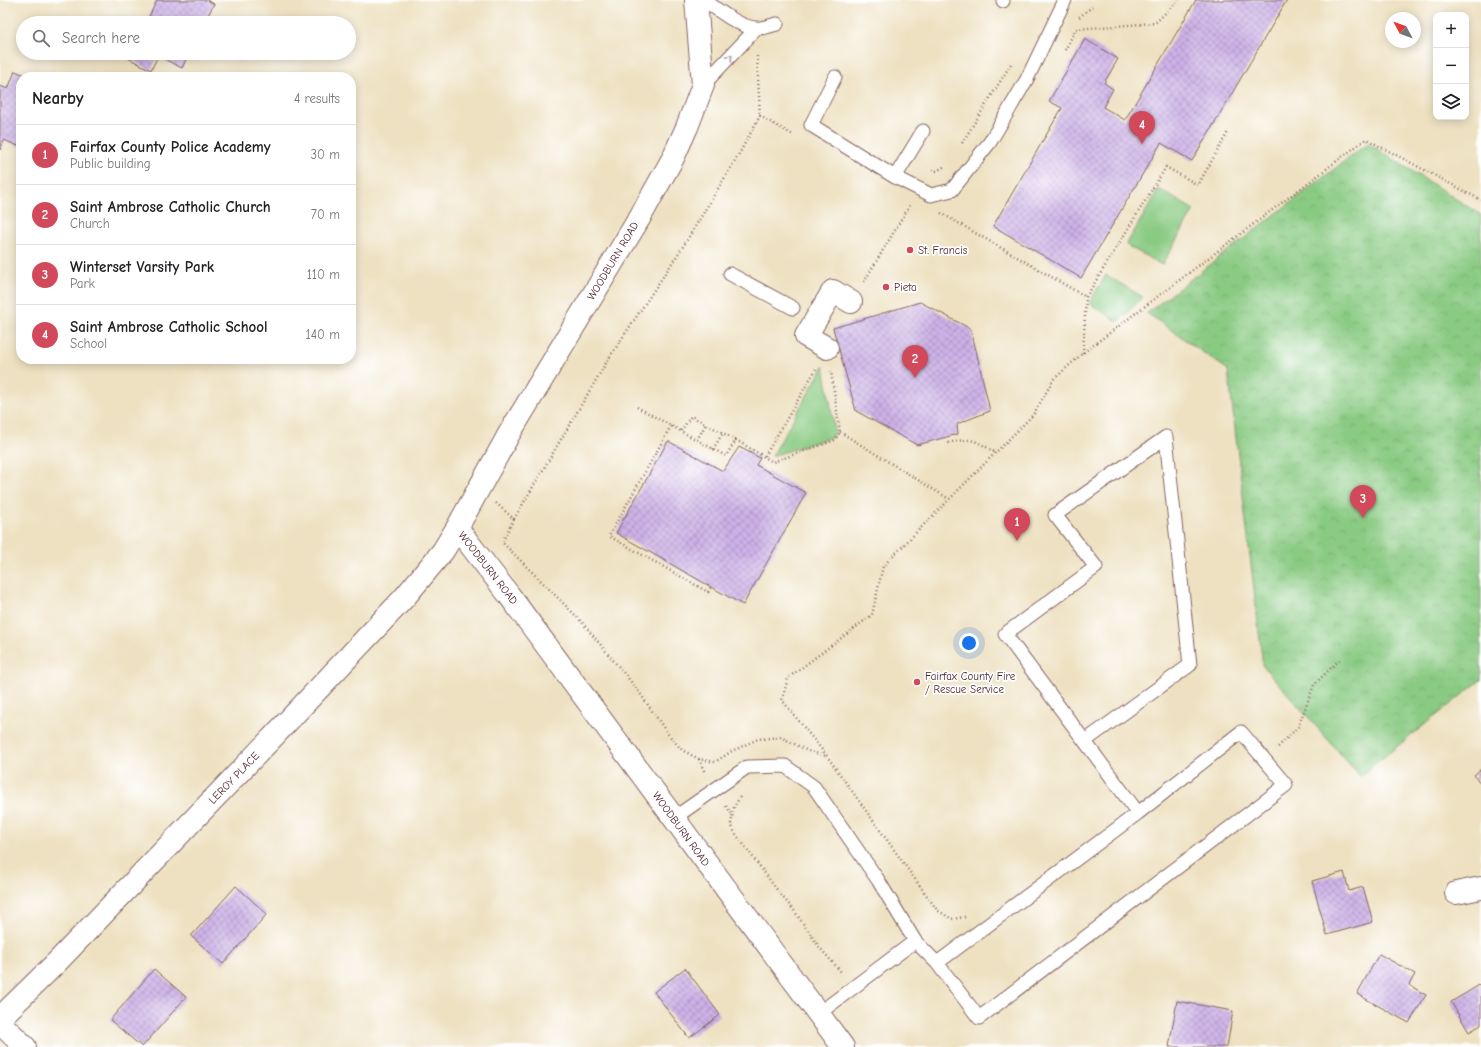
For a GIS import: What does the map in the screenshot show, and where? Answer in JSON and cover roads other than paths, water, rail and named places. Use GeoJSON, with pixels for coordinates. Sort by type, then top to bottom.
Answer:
{"type":"FeatureCollection","features":[{"type":"Feature","properties":{"kind":"street","name":"WOODBURN ROAD"},"geometry":{"type":"LineString","coordinates":[[696,0],[703,85],[687,127],[669,165],[640,217],[509,434],[457,528],[509,595],[843,1047]]}},
{"type":"Feature","properties":{"kind":"street"},"geometry":{"type":"LineString","coordinates":[[827,348],[806,336],[833,291],[851,302]]}},
{"type":"Feature","properties":{"kind":"street","name":"LEROY PLACE"},"geometry":{"type":"LineString","coordinates":[[0,1018],[85,934],[399,604],[443,551],[457,528]]}},
{"type":"Feature","properties":{"kind":"street"},"geometry":{"type":"LineString","coordinates":[[1456,893],[1481,888]]}},
{"type":"Feature","properties":{"kind":"street"},"geometry":{"type":"LineString","coordinates":[[0,1023],[25,1047]]}},
{"type":"Feature","properties":{"kind":"lane"},"geometry":{"type":"LineString","coordinates":[[705,0],[720,12],[741,24],[756,29],[777,24]]}},
{"type":"Feature","properties":{"kind":"lane"},"geometry":{"type":"LineString","coordinates":[[835,76],[811,125],[895,177],[931,195],[952,190],[990,142],[1027,79],[1065,0]]}},
{"type":"Feature","properties":{"kind":"lane"},"geometry":{"type":"LineString","coordinates":[[703,85],[756,29]]}},
{"type":"Feature","properties":{"kind":"lane"},"geometry":{"type":"LineString","coordinates":[[895,177],[923,131]]}},
{"type":"Feature","properties":{"kind":"lane"},"geometry":{"type":"LineString","coordinates":[[730,274],[793,308]]}},
{"type":"Feature","properties":{"kind":"lane"},"geometry":{"type":"LineString","coordinates":[[1085,742],[1190,665],[1166,437],[1055,515],[1096,567],[1005,634],[1085,742],[1138,813]]}},
{"type":"Feature","properties":{"kind":"lane"},"geometry":{"type":"LineString","coordinates":[[674,818],[746,767],[785,766],[814,787],[878,880],[915,941],[937,963],[979,1018],[1286,785],[1241,732],[1138,813],[937,963]]}},
{"type":"Feature","properties":{"kind":"lane"},"geometry":{"type":"LineString","coordinates":[[818,1014],[915,941]]}},
{"type":"Feature","properties":{"kind":"place","name":"Saint Ambrose Catholic School"},"geometry":{"type":"Point","coordinates":[1142,144]}},
{"type":"Feature","properties":{"kind":"place","name":"St. Francis"},"geometry":{"type":"Point","coordinates":[910,250]}},
{"type":"Feature","properties":{"kind":"place","name":"Pieta"},"geometry":{"type":"Point","coordinates":[886,287]}},
{"type":"Feature","properties":{"kind":"place","name":"Saint Ambrose Catholic Church"},"geometry":{"type":"Point","coordinates":[915,378]}},
{"type":"Feature","properties":{"kind":"place","name":"Winterset Varsity Park"},"geometry":{"type":"Point","coordinates":[1363,518]}},
{"type":"Feature","properties":{"kind":"place","name":"Fairfax County Police Academy"},"geometry":{"type":"Point","coordinates":[1017,541]}},
{"type":"Feature","properties":{"kind":"place","name":"Fairfax County Fire / Rescue Service"},"geometry":{"type":"Point","coordinates":[917,682]}}]}
